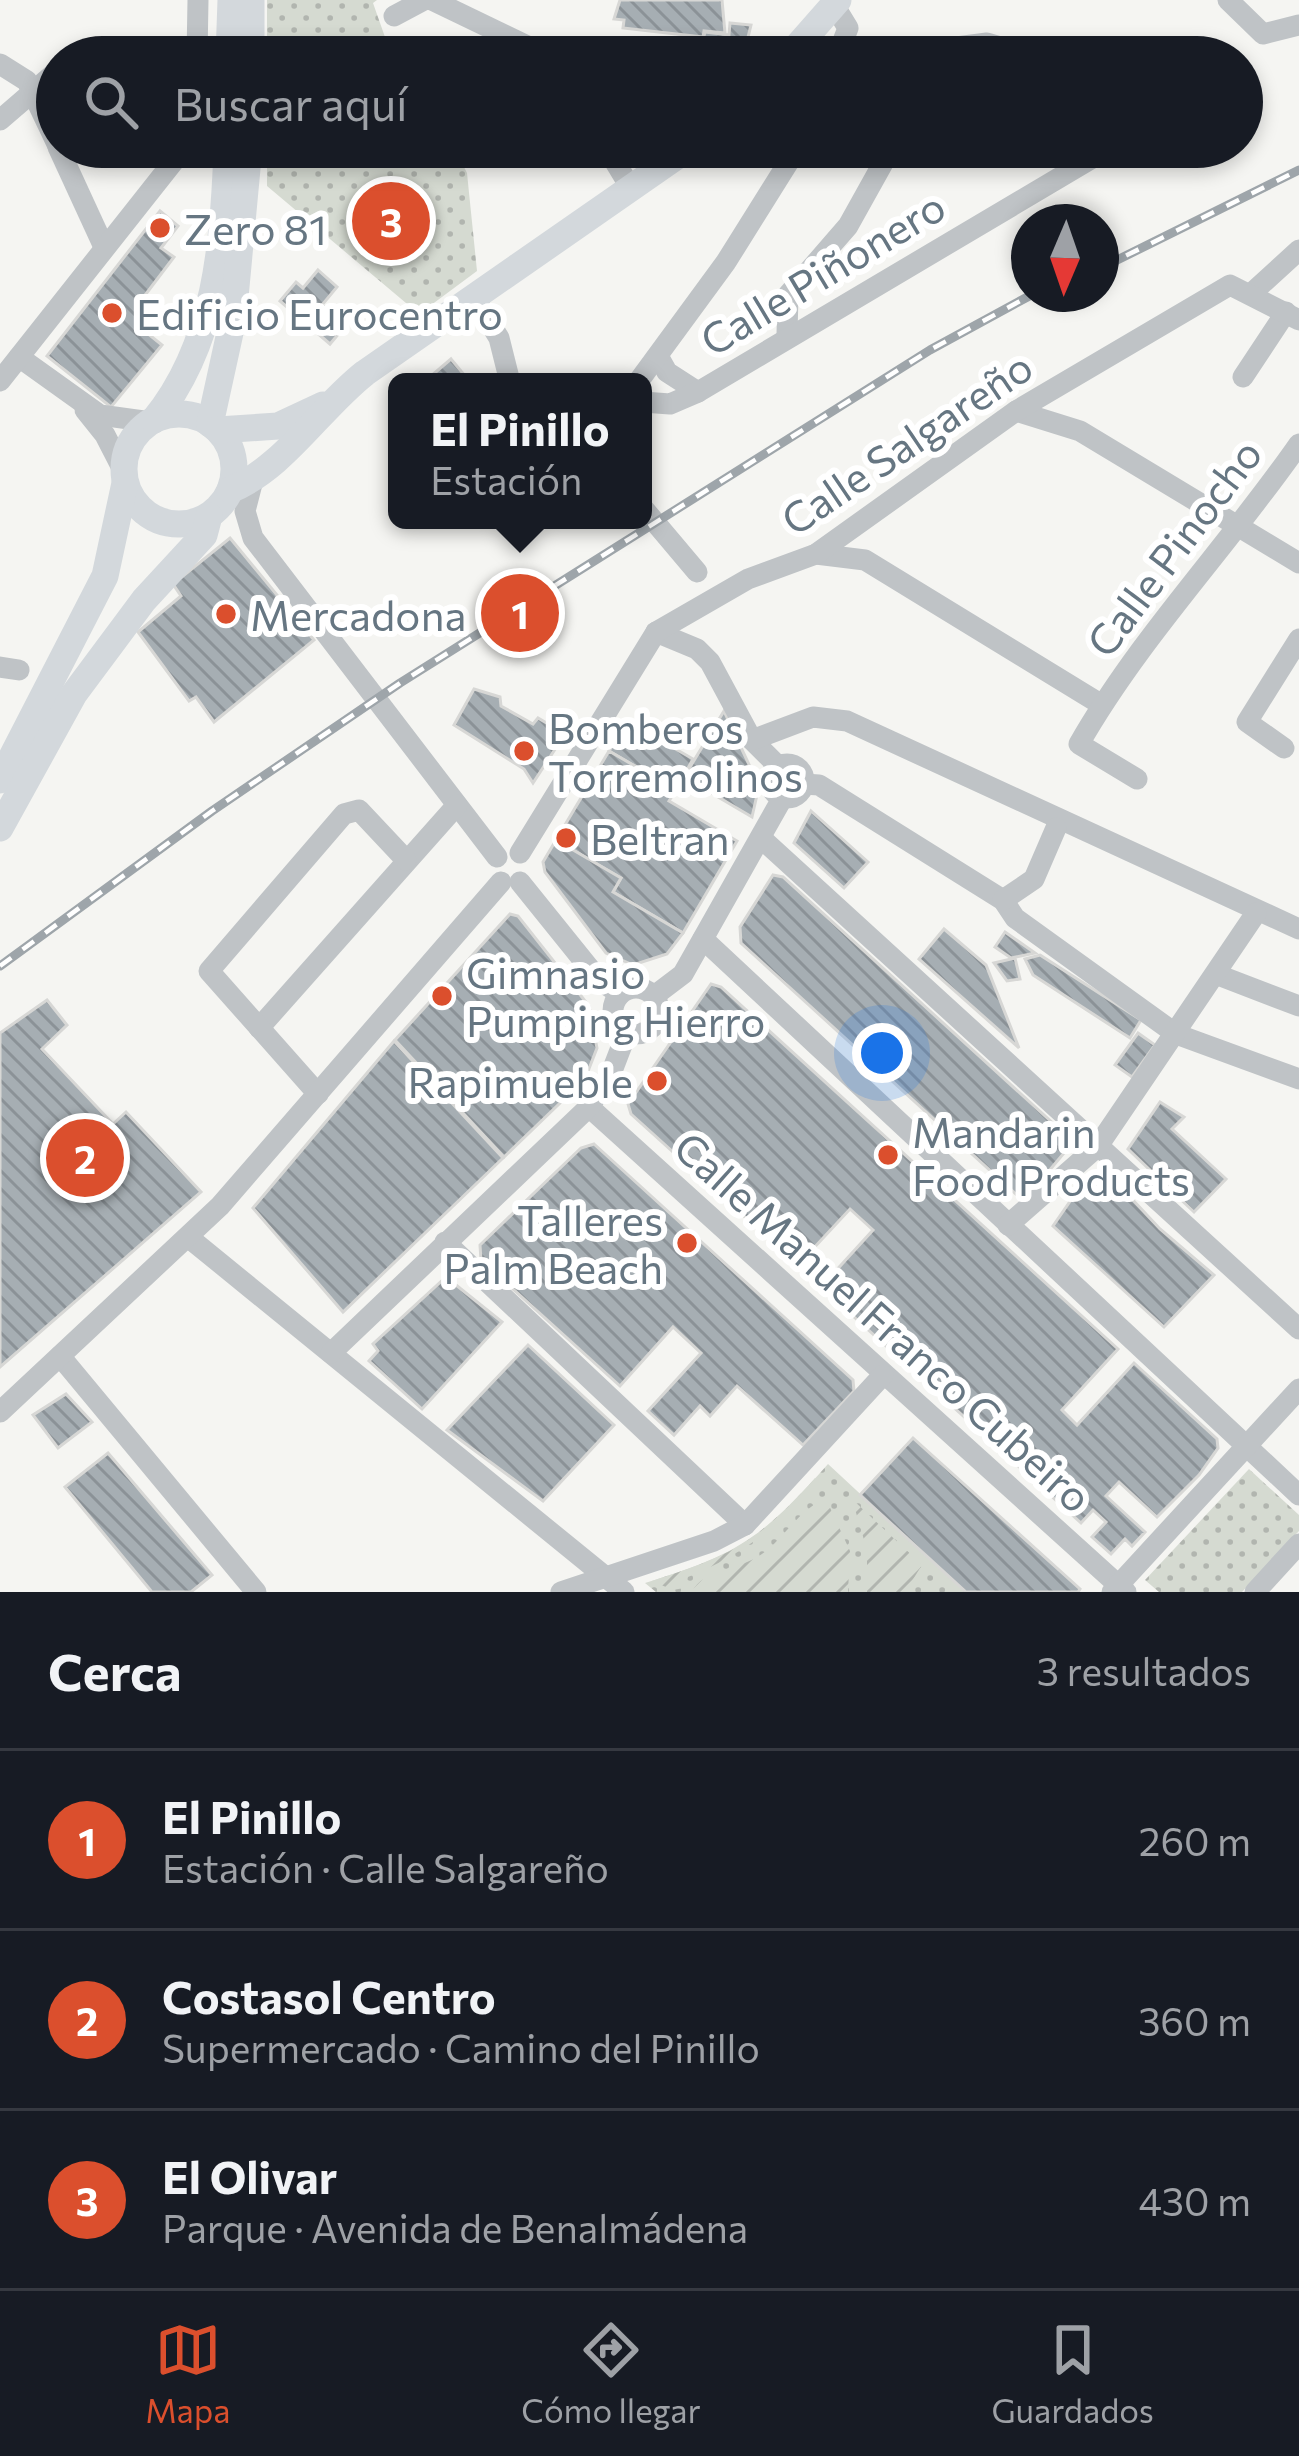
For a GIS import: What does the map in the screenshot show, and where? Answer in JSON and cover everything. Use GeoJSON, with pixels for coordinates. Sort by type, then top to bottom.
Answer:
{"type":"FeatureCollection","features":[{"type":"Feature","properties":{"kind":"main road"},"geometry":{"type":"LineString","coordinates":[[229,36],[230,0]]}},
{"type":"Feature","properties":{"kind":"main road"},"geometry":{"type":"LineString","coordinates":[[250,36],[251,0]]}},
{"type":"Feature","properties":{"kind":"main road"},"geometry":{"type":"LineString","coordinates":[[807,36],[836,3]]}},
{"type":"Feature","properties":{"kind":"main road"},"geometry":{"type":"LineString","coordinates":[[0,780],[105,576],[130,443],[152,421],[197,354],[223,225],[226,168]]}},
{"type":"Feature","properties":{"kind":"main road"},"geometry":{"type":"LineString","coordinates":[[230,501],[233,458],[214,427],[233,320],[247,168]]}},
{"type":"Feature","properties":{"kind":"main road"},"geometry":{"type":"LineString","coordinates":[[0,828],[74,694],[144,600],[230,501],[327,404],[662,168]]}},
{"type":"Feature","properties":{"kind":"main road"},"geometry":{"type":"LineString","coordinates":[[152,421],[182,414],[214,427],[278,426],[327,404]]}},
{"type":"Feature","properties":{"kind":"main road"},"geometry":{"type":"LineString","coordinates":[[124,478],[132,499],[159,520],[193,523],[230,501]]}},
{"type":"Feature","properties":{"kind":"street"},"geometry":{"type":"LineString","coordinates":[[197,36],[198,0]]}},
{"type":"Feature","properties":{"kind":"street"},"geometry":{"type":"LineString","coordinates":[[394,16],[428,0],[505,36]]}},
{"type":"Feature","properties":{"kind":"street"},"geometry":{"type":"LineString","coordinates":[[1228,0],[1262,34],[1299,25]]}},
{"type":"Feature","properties":{"kind":"street"},"geometry":{"type":"LineString","coordinates":[[836,3],[848,28],[845,36]]}},
{"type":"Feature","properties":{"kind":"street"},"geometry":{"type":"LineString","coordinates":[[0,64],[27,81],[36,98]]}},
{"type":"Feature","properties":{"kind":"street"},"geometry":{"type":"LineString","coordinates":[[0,120],[34,94]]}},
{"type":"Feature","properties":{"kind":"street"},"geometry":{"type":"LineString","coordinates":[[68,168],[104,247]]}},
{"type":"Feature","properties":{"kind":"street"},"geometry":{"type":"LineString","coordinates":[[0,382],[170,168]]}},
{"type":"Feature","properties":{"kind":"street"},"geometry":{"type":"LineString","coordinates":[[619,168],[632,190]]}},
{"type":"Feature","properties":{"kind":"street"},"geometry":{"type":"LineString","coordinates":[[645,373],[784,168]]}},
{"type":"Feature","properties":{"kind":"street"},"geometry":{"type":"LineString","coordinates":[[787,334],[788,295],[848,226],[880,168]]}},
{"type":"Feature","properties":{"kind":"street","name":"Calle Piñonero"},"geometry":{"type":"LineString","coordinates":[[652,403],[670,404],[698,392],[787,334],[1070,168]]}},
{"type":"Feature","properties":{"kind":"street","name":"Calle Salgareño"},"geometry":{"type":"LineString","coordinates":[[509,855],[656,632],[748,579],[815,554],[1016,411],[1230,285],[1252,292],[1296,257]]}},
{"type":"Feature","properties":{"kind":"street"},"geometry":{"type":"LineString","coordinates":[[1243,377],[1293,316],[1252,292]]}},
{"type":"Feature","properties":{"kind":"street"},"geometry":{"type":"LineString","coordinates":[[475,298],[499,338],[508,373]]}},
{"type":"Feature","properties":{"kind":"street","name":"Calle Piñonero"},"geometry":{"type":"LineString","coordinates":[[658,356],[667,372],[698,392]]}},
{"type":"Feature","properties":{"kind":"street"},"geometry":{"type":"LineString","coordinates":[[19,357],[81,405],[114,421],[152,421]]}},
{"type":"Feature","properties":{"kind":"street"},"geometry":{"type":"LineString","coordinates":[[1058,386],[1079,431]]}},
{"type":"Feature","properties":{"kind":"street"},"geometry":{"type":"LineString","coordinates":[[81,405],[105,435],[124,478]]}},
{"type":"Feature","properties":{"kind":"street"},"geometry":{"type":"LineString","coordinates":[[1016,411],[1079,431],[1299,563]]}},
{"type":"Feature","properties":{"kind":"street","name":"Calle Pinocho"},"geometry":{"type":"LineString","coordinates":[[815,554],[865,560],[1102,705],[1241,528],[1299,444]]}},
{"type":"Feature","properties":{"kind":"street"},"geometry":{"type":"LineString","coordinates":[[0,1412],[188,1237],[510,882],[528,868],[458,805],[253,538],[230,501]]}},
{"type":"Feature","properties":{"kind":"street"},"geometry":{"type":"LineString","coordinates":[[230,501],[253,538]]}},
{"type":"Feature","properties":{"kind":"street"},"geometry":{"type":"LineString","coordinates":[[652,519],[697,572]]}},
{"type":"Feature","properties":{"kind":"street"},"geometry":{"type":"LineString","coordinates":[[863,519],[865,560]]}},
{"type":"Feature","properties":{"kind":"street"},"geometry":{"type":"LineString","coordinates":[[656,632],[697,649],[710,662],[752,740],[778,766],[795,765],[804,784]]}},
{"type":"Feature","properties":{"kind":"street"},"geometry":{"type":"LineString","coordinates":[[1284,748],[1247,722],[1299,638]]}},
{"type":"Feature","properties":{"kind":"street"},"geometry":{"type":"LineString","coordinates":[[1102,705],[1079,744],[1137,779]]}},
{"type":"Feature","properties":{"kind":"street"},"geometry":{"type":"LineString","coordinates":[[752,740],[813,717],[847,721],[1299,929]]}},
{"type":"Feature","properties":{"kind":"street"},"geometry":{"type":"LineString","coordinates":[[778,766],[771,786],[783,797]]}},
{"type":"Feature","properties":{"kind":"street"},"geometry":{"type":"LineString","coordinates":[[783,797],[799,794],[804,784]]}},
{"type":"Feature","properties":{"kind":"street"},"geometry":{"type":"LineString","coordinates":[[804,784],[820,785],[1003,901],[1015,918],[1176,1034],[1299,1079]]}},
{"type":"Feature","properties":{"kind":"street"},"geometry":{"type":"LineString","coordinates":[[654,996],[683,974],[783,797]]}},
{"type":"Feature","properties":{"kind":"street"},"geometry":{"type":"LineString","coordinates":[[259,1028],[458,805]]}},
{"type":"Feature","properties":{"kind":"street"},"geometry":{"type":"LineString","coordinates":[[318,1094],[209,971],[344,814],[358,810],[406,860]]}},
{"type":"Feature","properties":{"kind":"street"},"geometry":{"type":"LineString","coordinates":[[1003,901],[1034,880],[1056,828]]}},
{"type":"Feature","properties":{"kind":"street"},"geometry":{"type":"LineString","coordinates":[[761,838],[1299,1330]]}},
{"type":"Feature","properties":{"kind":"street"},"geometry":{"type":"LineString","coordinates":[[510,882],[598,980],[620,994],[641,988],[654,996],[659,1010],[655,1024],[643,1033],[627,1032],[613,1015],[620,994]]}},
{"type":"Feature","properties":{"kind":"street"},"geometry":{"type":"LineString","coordinates":[[1008,1225],[1098,1146],[1256,913]]}},
{"type":"Feature","properties":{"kind":"street"},"geometry":{"type":"LineString","coordinates":[[703,939],[1299,1495]]}},
{"type":"Feature","properties":{"kind":"street"},"geometry":{"type":"LineString","coordinates":[[1218,975],[1299,1006]]}},
{"type":"Feature","properties":{"kind":"street"},"geometry":{"type":"LineString","coordinates":[[331,1353],[589,1107],[612,1071],[627,1032]]}},
{"type":"Feature","properties":{"kind":"street","name":"Calle Manuel Franco Cubeiro"},"geometry":{"type":"LineString","coordinates":[[589,1107],[1119,1590]]}},
{"type":"Feature","properties":{"kind":"street"},"geometry":{"type":"LineString","coordinates":[[188,1237],[624,1592]]}},
{"type":"Feature","properties":{"kind":"street"},"geometry":{"type":"LineString","coordinates":[[445,1242],[745,1525]]}},
{"type":"Feature","properties":{"kind":"street"},"geometry":{"type":"LineString","coordinates":[[60,1356],[256,1592]]}},
{"type":"Feature","properties":{"kind":"street"},"geometry":{"type":"LineString","coordinates":[[561,1592],[715,1541],[745,1525],[883,1375]]}},
{"type":"Feature","properties":{"kind":"street"},"geometry":{"type":"LineString","coordinates":[[1119,1590],[1299,1389]]}},
{"type":"Feature","properties":{"kind":"street"},"geometry":{"type":"LineString","coordinates":[[1255,1592],[1299,1544]]}},
{"type":"Feature","properties":{"kind":"shaded area"},"geometry":{"type":"Polygon","coordinates":[[[267,0],[377,0],[373,3],[385,36],[267,36],[267,0]]]}},
{"type":"Feature","properties":{"kind":"shaded area"},"geometry":{"type":"Polygon","coordinates":[[[267,168],[464,168],[477,271],[419,314],[267,186],[267,168]]]}},
{"type":"Feature","properties":{"kind":"shaded area"},"geometry":{"type":"Polygon","coordinates":[[[828,1464],[966,1592],[656,1592],[645,1583],[704,1563],[747,1540],[785,1510],[828,1464]]]}},
{"type":"Feature","properties":{"kind":"shaded area"},"geometry":{"type":"Polygon","coordinates":[[[1249,1469],[1299,1515],[1299,1531],[1242,1592],[1159,1592],[1145,1580],[1249,1469]]]}},
{"type":"Feature","properties":{"kind":"shaded area"},"geometry":{"type":"Polygon","coordinates":[[[815,1478],[819,1483],[774,1526],[743,1549],[688,1577],[684,1588],[673,1590],[652,1581],[742,1544],[815,1478]]]}},
{"type":"Feature","properties":{"kind":"shaded area"},"geometry":{"type":"Polygon","coordinates":[[[826,1499],[850,1551],[848,1592],[692,1592],[712,1574],[759,1556],[826,1499]]]}},
{"type":"Feature","properties":{"kind":"shaded area"},"geometry":{"type":"Polygon","coordinates":[[[852,1499],[922,1565],[905,1592],[867,1592],[867,1550],[852,1499]]]}},
{"type":"Feature","properties":{"kind":"building"},"geometry":{"type":"Polygon","coordinates":[[[620,0],[722,0],[725,33],[704,31],[703,36],[694,36],[623,28],[624,20],[614,19],[620,0]]]}},
{"type":"Feature","properties":{"kind":"building"},"geometry":{"type":"Polygon","coordinates":[[[730,23],[751,25],[748,36],[704,36],[705,32],[729,35],[730,23]]]}},
{"type":"Feature","properties":{"kind":"building","name":"Edificio Eurocentro"},"geometry":{"type":"Polygon","coordinates":[[[160,211],[178,226],[161,248],[174,257],[136,307],[150,318],[142,329],[162,345],[111,407],[47,356],[160,211]]]}},
{"type":"Feature","properties":{"kind":"building"},"geometry":{"type":"Polygon","coordinates":[[[318,270],[337,287],[322,305],[346,325],[330,344],[280,301],[296,282],[303,288],[318,270]]]}},
{"type":"Feature","properties":{"kind":"building"},"geometry":{"type":"Polygon","coordinates":[[[451,359],[463,373],[435,373],[451,359]]]}},
{"type":"Feature","properties":{"kind":"building","name":"Mercadona"},"geometry":{"type":"Polygon","coordinates":[[[230,538],[314,640],[214,722],[196,697],[189,701],[138,632],[181,596],[173,584],[230,538]]]}},
{"type":"Feature","properties":{"kind":"building","name":"Bomberos Torremolinos"},"geometry":{"type":"Polygon","coordinates":[[[474,689],[500,697],[501,706],[533,724],[538,718],[565,734],[533,783],[524,769],[454,725],[474,689]]]}},
{"type":"Feature","properties":{"kind":"building"},"geometry":{"type":"Polygon","coordinates":[[[724,711],[759,786],[752,817],[684,777],[724,711]]]}},
{"type":"Feature","properties":{"kind":"building"},"geometry":{"type":"Polygon","coordinates":[[[627,721],[693,759],[676,790],[609,751],[627,721]]]}},
{"type":"Feature","properties":{"kind":"building"},"geometry":{"type":"Polygon","coordinates":[[[609,751],[676,790],[669,801],[737,841],[683,933],[613,892],[621,878],[556,840],[609,751]]]}},
{"type":"Feature","properties":{"kind":"building"},"geometry":{"type":"Polygon","coordinates":[[[811,811],[868,862],[844,888],[794,843],[811,811]]]}},
{"type":"Feature","properties":{"kind":"building"},"geometry":{"type":"Polygon","coordinates":[[[556,840],[621,878],[613,892],[683,933],[667,954],[633,965],[606,953],[545,872],[543,862],[556,840]]]}},
{"type":"Feature","properties":{"kind":"building"},"geometry":{"type":"Polygon","coordinates":[[[773,875],[783,877],[1068,1137],[1069,1147],[1028,1196],[1017,1195],[741,943],[740,927],[773,875]]]}},
{"type":"Feature","properties":{"kind":"building"},"geometry":{"type":"Polygon","coordinates":[[[510,914],[518,916],[589,1006],[597,1048],[585,1079],[504,1157],[395,1040],[510,914]]]}},
{"type":"Feature","properties":{"kind":"building"},"geometry":{"type":"Polygon","coordinates":[[[944,929],[986,965],[1019,1048],[919,959],[944,929]]]}},
{"type":"Feature","properties":{"kind":"building"},"geometry":{"type":"Polygon","coordinates":[[[1005,932],[1035,953],[1011,958],[995,947],[1005,932]]]}},
{"type":"Feature","properties":{"kind":"building"},"geometry":{"type":"Polygon","coordinates":[[[1040,955],[1141,1020],[1130,1038],[1033,975],[1025,959],[1040,955]]]}},
{"type":"Feature","properties":{"kind":"building"},"geometry":{"type":"Polygon","coordinates":[[[1015,958],[1020,979],[1007,981],[994,963],[1015,958]]]}},
{"type":"Feature","properties":{"kind":"building"},"geometry":{"type":"Polygon","coordinates":[[[711,984],[721,987],[1118,1349],[1062,1410],[1077,1425],[1134,1363],[1217,1439],[1218,1448],[1199,1475],[1157,1517],[1119,1482],[1106,1496],[1145,1532],[1132,1546],[1125,1539],[1111,1554],[1092,1537],[1106,1522],[1093,1510],[1081,1523],[821,1287],[873,1230],[850,1209],[798,1265],[631,1114],[628,1104],[711,984]]]}},
{"type":"Feature","properties":{"kind":"building"},"geometry":{"type":"Polygon","coordinates":[[[47,1000],[67,1025],[42,1049],[113,1124],[126,1112],[201,1192],[0,1367],[0,1033],[47,1000]]]}},
{"type":"Feature","properties":{"kind":"building"},"geometry":{"type":"Polygon","coordinates":[[[1138,1033],[1155,1045],[1132,1077],[1115,1065],[1138,1033]]]}},
{"type":"Feature","properties":{"kind":"building"},"geometry":{"type":"Polygon","coordinates":[[[394,1041],[503,1158],[343,1312],[253,1208],[394,1041]]]}},
{"type":"Feature","properties":{"kind":"building"},"geometry":{"type":"Polygon","coordinates":[[[1160,1102],[1184,1117],[1172,1129],[1226,1179],[1194,1212],[1128,1149],[1160,1102]]]}},
{"type":"Feature","properties":{"kind":"building"},"geometry":{"type":"Polygon","coordinates":[[[594,1144],[853,1380],[854,1391],[803,1445],[737,1386],[710,1416],[700,1406],[674,1435],[648,1411],[701,1353],[673,1327],[620,1386],[481,1260],[480,1245],[581,1148],[594,1144]]]}},
{"type":"Feature","properties":{"kind":"building"},"geometry":{"type":"Polygon","coordinates":[[[1102,1167],[1160,1229],[1214,1275],[1164,1327],[1053,1226],[1089,1174],[1095,1176],[1102,1167]]]}},
{"type":"Feature","properties":{"kind":"building"},"geometry":{"type":"Polygon","coordinates":[[[446,1277],[502,1322],[422,1409],[369,1361],[378,1351],[373,1344],[446,1277]]]}},
{"type":"Feature","properties":{"kind":"building"},"geometry":{"type":"Polygon","coordinates":[[[528,1345],[614,1425],[543,1501],[447,1430],[528,1345]]]}},
{"type":"Feature","properties":{"kind":"building"},"geometry":{"type":"Polygon","coordinates":[[[66,1394],[92,1422],[58,1448],[33,1415],[66,1394]]]}},
{"type":"Feature","properties":{"kind":"building"},"geometry":{"type":"Polygon","coordinates":[[[913,1438],[1078,1592],[966,1592],[860,1495],[913,1438]]]}},
{"type":"Feature","properties":{"kind":"building"},"geometry":{"type":"Polygon","coordinates":[[[108,1453],[212,1575],[191,1592],[152,1592],[65,1487],[108,1453]]]}},
{"type":"Feature","properties":{"kind":"railway"},"geometry":{"type":"LineString","coordinates":[[1119,259],[1299,170]]}},
{"type":"Feature","properties":{"kind":"railway"},"geometry":{"type":"LineString","coordinates":[[652,525],[930,350],[1011,306]]}},
{"type":"Feature","properties":{"kind":"railway"},"geometry":{"type":"LineString","coordinates":[[0,966],[212,811],[400,683],[645,529]]}},
{"type":"Feature","properties":{"kind":"place","name":"El Olivar"},"geometry":{"type":"Point","coordinates":[391,221]}},
{"type":"Feature","properties":{"kind":"place","name":"Zero 81"},"geometry":{"type":"Point","coordinates":[160,228]}},
{"type":"Feature","properties":{"kind":"place","name":"Edificio Eurocentro"},"geometry":{"type":"Point","coordinates":[112,313]}},
{"type":"Feature","properties":{"kind":"place","name":"El Pinillo"},"geometry":{"type":"Point","coordinates":[520,613]}},
{"type":"Feature","properties":{"kind":"place","name":"Mercadona"},"geometry":{"type":"Point","coordinates":[226,614]}},
{"type":"Feature","properties":{"kind":"place","name":"Bomberos Torremolinos"},"geometry":{"type":"Point","coordinates":[524,751]}},
{"type":"Feature","properties":{"kind":"place","name":"Beltran"},"geometry":{"type":"Point","coordinates":[566,838]}},
{"type":"Feature","properties":{"kind":"place","name":"Gimnasio Pumping Hierro"},"geometry":{"type":"Point","coordinates":[442,996]}},
{"type":"Feature","properties":{"kind":"place","name":"Rapimueble"},"geometry":{"type":"Point","coordinates":[657,1081]}},
{"type":"Feature","properties":{"kind":"place","name":"Mandarin Food Products"},"geometry":{"type":"Point","coordinates":[888,1155]}},
{"type":"Feature","properties":{"kind":"place","name":"Costasol Centro"},"geometry":{"type":"Point","coordinates":[85,1158]}},
{"type":"Feature","properties":{"kind":"place","name":"Talleres Palm Beach"},"geometry":{"type":"Point","coordinates":[687,1243]}}]}
